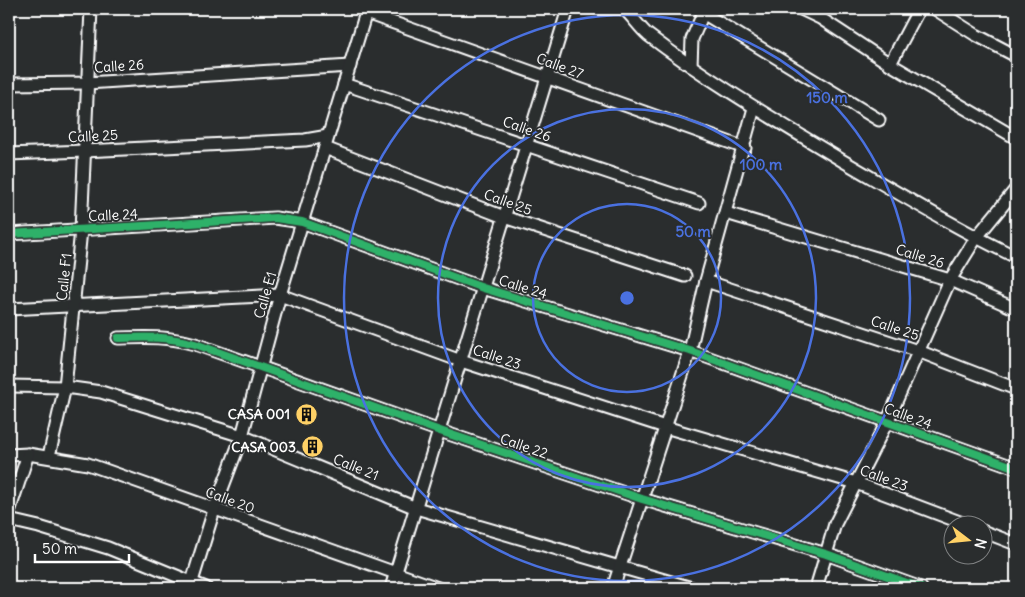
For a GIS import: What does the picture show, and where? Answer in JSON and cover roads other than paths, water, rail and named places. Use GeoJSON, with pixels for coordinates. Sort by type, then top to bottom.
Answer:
{"type":"FeatureCollection","features":[{"type":"Feature","properties":{"kind":"street","name":"Calle F1"},"geometry":{"type":"LineString","coordinates":[[49,456],[65,387],[74,306],[81,230],[91,9]]}},
{"type":"Feature","properties":{"kind":"street"},"geometry":{"type":"LineString","coordinates":[[391,588],[568,9]]}},
{"type":"Feature","properties":{"kind":"street"},"geometry":{"type":"LineString","coordinates":[[624,9],[640,28],[691,66],[754,108],[976,238],[1016,257]]}},
{"type":"Feature","properties":{"kind":"street"},"geometry":{"type":"LineString","coordinates":[[802,9],[820,18],[890,64],[1016,138]]}},
{"type":"Feature","properties":{"kind":"street"},"geometry":{"type":"LineString","coordinates":[[890,64],[919,9]]}},
{"type":"Feature","properties":{"kind":"street"},"geometry":{"type":"LineString","coordinates":[[935,9],[976,35],[1016,56]]}},
{"type":"Feature","properties":{"kind":"street","name":"Calle 27"},"geometry":{"type":"LineString","coordinates":[[367,11],[744,148]]}},
{"type":"Feature","properties":{"kind":"street","name":"Calle E1"},"geometry":{"type":"LineString","coordinates":[[191,586],[214,510],[242,436],[280,295],[367,11]]}},
{"type":"Feature","properties":{"kind":"street"},"geometry":{"type":"LineString","coordinates":[[691,66],[692,39],[704,11],[879,120]]}},
{"type":"Feature","properties":{"kind":"street","name":"Calle 26"},"geometry":{"type":"LineString","coordinates":[[9,84],[88,83],[350,66]]}},
{"type":"Feature","properties":{"kind":"street","name":"Calle 26"},"geometry":{"type":"LineString","coordinates":[[344,84],[699,203]]}},
{"type":"Feature","properties":{"kind":"street"},"geometry":{"type":"LineString","coordinates":[[613,588],[690,351],[706,281],[754,108]]}},
{"type":"Feature","properties":{"kind":"street","name":"Calle 25"},"geometry":{"type":"LineString","coordinates":[[9,154],[84,152],[305,140],[328,136]]}},
{"type":"Feature","properties":{"kind":"street","name":"Calle 25"},"geometry":{"type":"LineString","coordinates":[[325,148],[504,217],[685,276]]}},
{"type":"Feature","properties":{"kind":"street"},"geometry":{"type":"LineString","coordinates":[[816,588],[835,524],[887,422],[950,280],[976,238],[1016,190]]}},
{"type":"Feature","properties":{"kind":"street","name":"Calle 26"},"geometry":{"type":"LineString","coordinates":[[726,213],[950,280],[1016,309]]}},
{"type":"Feature","properties":{"kind":"street","name":"Calle 24"},"geometry":{"type":"LineString","coordinates":[[9,234],[275,218],[302,222],[483,288],[690,351],[1016,468]]}},
{"type":"Feature","properties":{"kind":"street","name":"Calle 25"},"geometry":{"type":"LineString","coordinates":[[706,281],[918,351],[1016,389]]}},
{"type":"Feature","properties":{"kind":"street","name":"Calle 23"},"geometry":{"type":"LineString","coordinates":[[9,310],[280,295],[461,361],[665,427],[856,483],[942,516]]}},
{"type":"Feature","properties":{"kind":"street","name":"Calle 22"},"geometry":{"type":"LineString","coordinates":[[118,338],[173,338],[195,344],[440,431],[642,499],[826,554],[921,588]]}},
{"type":"Feature","properties":{"kind":"street","name":"Calle 21"},"geometry":{"type":"LineString","coordinates":[[9,386],[65,387],[102,392],[242,436],[416,508],[692,588]]}},
{"type":"Feature","properties":{"kind":"street"},"geometry":{"type":"LineString","coordinates":[[9,512],[28,454]]}},
{"type":"Feature","properties":{"kind":"street","name":"Calle 20"},"geometry":{"type":"LineString","coordinates":[[9,455],[49,456],[88,464],[438,588]]}},
{"type":"Feature","properties":{"kind":"street"},"geometry":{"type":"LineString","coordinates":[[9,520],[108,548],[191,586],[206,588]]}},
{"type":"Feature","properties":{"kind":"street"},"geometry":{"type":"LineString","coordinates":[[992,535],[1016,544]]}},
{"type":"Feature","properties":{"kind":"place","name":"CASA 001"},"geometry":{"type":"Point","coordinates":[306,414]}},
{"type":"Feature","properties":{"kind":"place","name":"CASA 003"},"geometry":{"type":"Point","coordinates":[312,447]}}]}
